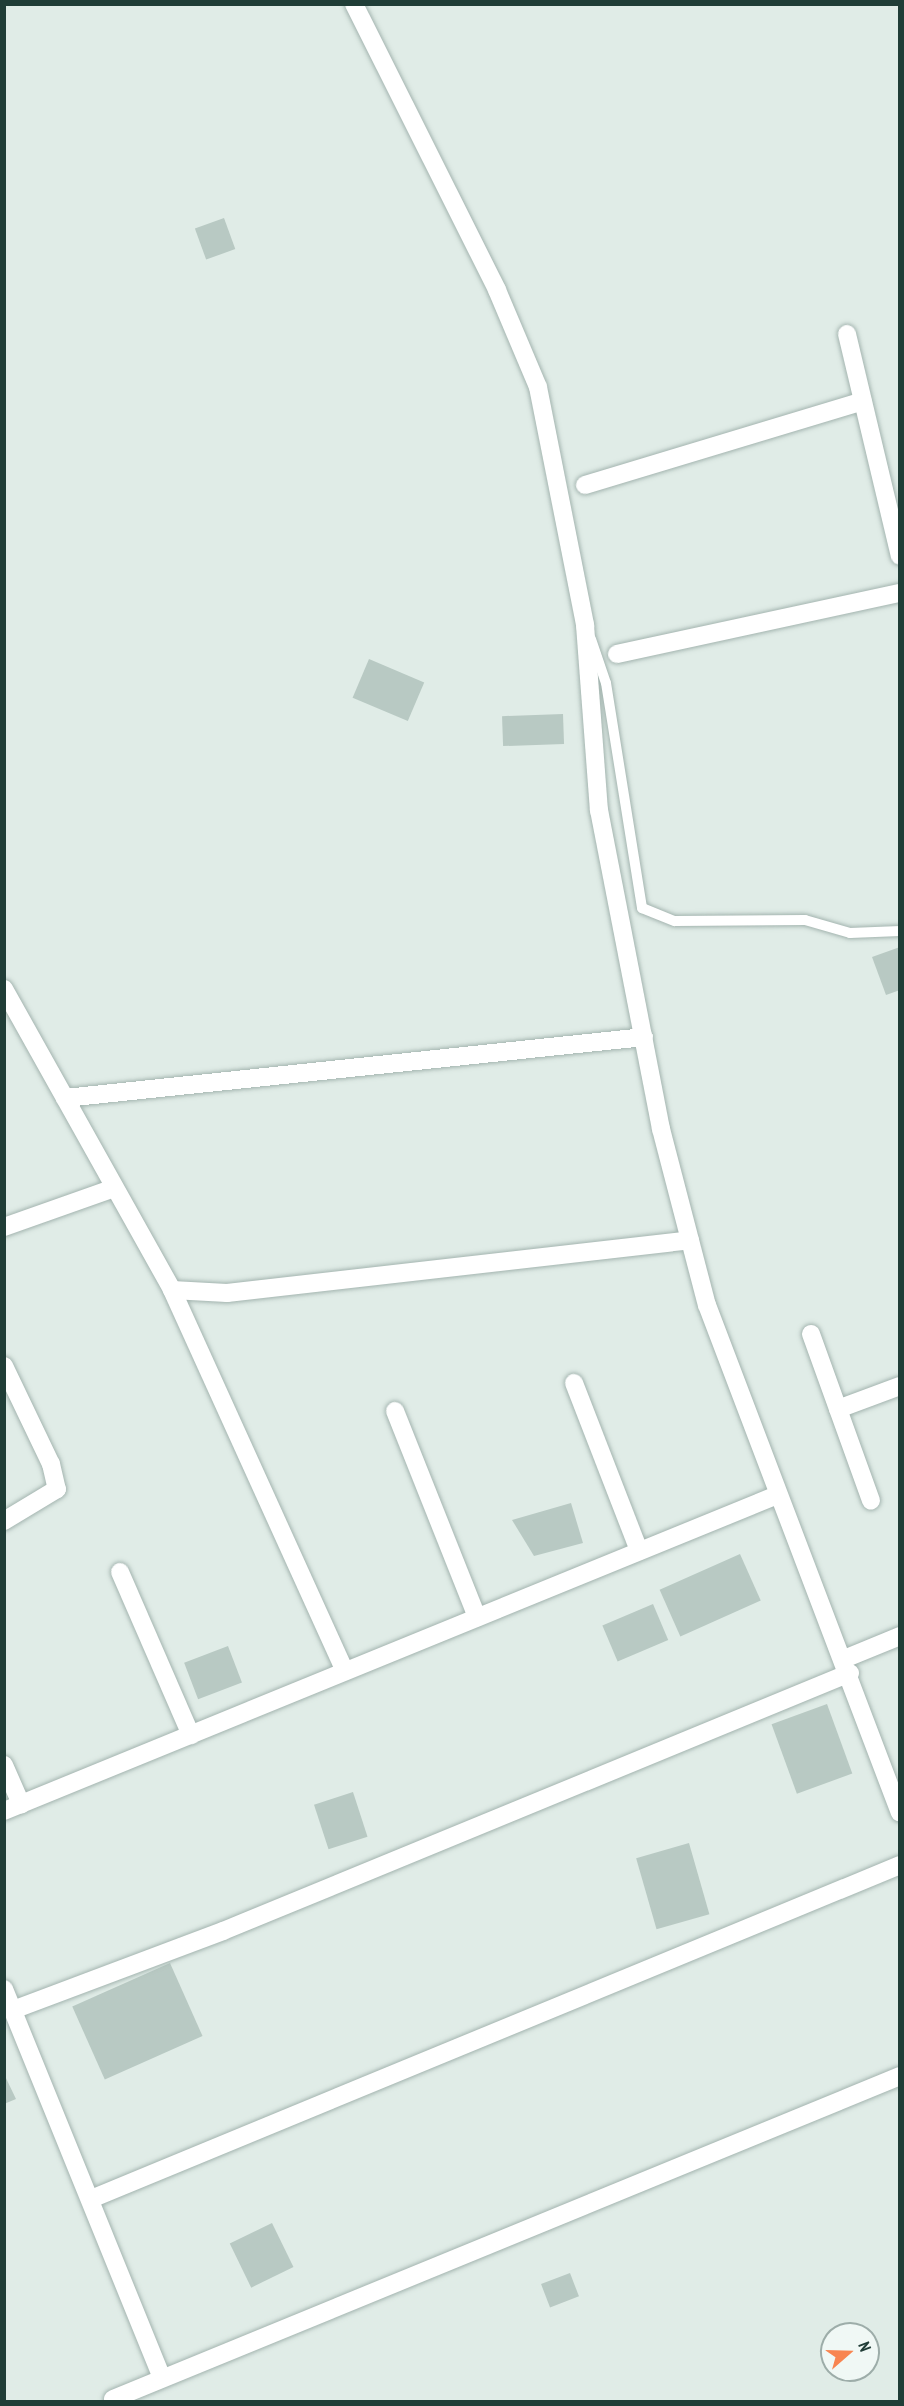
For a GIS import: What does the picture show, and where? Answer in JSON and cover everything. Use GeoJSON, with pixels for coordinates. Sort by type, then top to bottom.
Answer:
{"type":"FeatureCollection","features":[{"type":"Feature","properties":{"kind":"street"},"geometry":{"type":"LineString","coordinates":[[354,4],[530,367],[548,429],[585,625],[599,810],[644,1037],[690,1240],[707,1305],[777,1495],[847,1666],[900,1813]]}},
{"type":"Feature","properties":{"kind":"street"},"geometry":{"type":"LineString","coordinates":[[847,334],[900,556]]}},
{"type":"Feature","properties":{"kind":"street"},"geometry":{"type":"LineString","coordinates":[[585,484],[863,401]]}},
{"type":"Feature","properties":{"kind":"street"},"geometry":{"type":"LineString","coordinates":[[617,654],[900,593]]}},
{"type":"Feature","properties":{"kind":"street"},"geometry":{"type":"LineString","coordinates":[[4,989],[172,1290],[244,1438],[345,1671]]}},
{"type":"Feature","properties":{"kind":"street"},"geometry":{"type":"LineString","coordinates":[[65,1098],[644,1037]]}},
{"type":"Feature","properties":{"kind":"street"},"geometry":{"type":"LineString","coordinates":[[4,1227],[114,1188]]}},
{"type":"Feature","properties":{"kind":"street"},"geometry":{"type":"LineString","coordinates":[[172,1290],[227,1293],[690,1240]]}},
{"type":"Feature","properties":{"kind":"street"},"geometry":{"type":"LineString","coordinates":[[811,1334],[871,1501]]}},
{"type":"Feature","properties":{"kind":"street"},"geometry":{"type":"LineString","coordinates":[[4,1366],[51,1464],[57,1489],[4,1521]]}},
{"type":"Feature","properties":{"kind":"street"},"geometry":{"type":"LineString","coordinates":[[574,1383],[639,1551]]}},
{"type":"Feature","properties":{"kind":"street"},"geometry":{"type":"LineString","coordinates":[[838,1409],[900,1386]]}},
{"type":"Feature","properties":{"kind":"street"},"geometry":{"type":"LineString","coordinates":[[395,1411],[477,1617]]}},
{"type":"Feature","properties":{"kind":"street"},"geometry":{"type":"LineString","coordinates":[[4,1766],[13,1808],[777,1495]]}},
{"type":"Feature","properties":{"kind":"street"},"geometry":{"type":"LineString","coordinates":[[120,1572],[191,1735]]}},
{"type":"Feature","properties":{"kind":"street"},"geometry":{"type":"LineString","coordinates":[[13,2010],[223,1931],[847,1666],[900,1636]]}},
{"type":"Feature","properties":{"kind":"street"},"geometry":{"type":"LineString","coordinates":[[91,2199],[900,1864]]}},
{"type":"Feature","properties":{"kind":"street"},"geometry":{"type":"LineString","coordinates":[[4,1989],[162,2378]]}},
{"type":"Feature","properties":{"kind":"street"},"geometry":{"type":"LineString","coordinates":[[113,2399],[900,2076]]}},
{"type":"Feature","properties":{"kind":"lane"},"geometry":{"type":"LineString","coordinates":[[585,625],[606,683],[642,908],[675,921],[805,920],[850,933],[900,931]]}},
{"type":"Feature","properties":{"kind":"building"},"geometry":{"type":"Polygon","coordinates":[[[224,218],[235,249],[206,260],[195,229],[224,218]]]}},
{"type":"Feature","properties":{"kind":"building"},"geometry":{"type":"Polygon","coordinates":[[[369,659],[424,682],[408,721],[353,698],[369,659]]]}},
{"type":"Feature","properties":{"kind":"building"},"geometry":{"type":"Polygon","coordinates":[[[563,714],[564,744],[503,746],[502,716],[563,714]]]}},
{"type":"Feature","properties":{"kind":"building"},"geometry":{"type":"Polygon","coordinates":[[[900,947],[900,990],[886,995],[872,957],[900,947]]]}},
{"type":"Feature","properties":{"kind":"building"},"geometry":{"type":"Polygon","coordinates":[[[571,1503],[583,1543],[534,1556],[512,1520],[571,1503]]]}},
{"type":"Feature","properties":{"kind":"building"},"geometry":{"type":"Polygon","coordinates":[[[740,1554],[761,1601],[680,1636],[660,1590],[740,1554]]]}},
{"type":"Feature","properties":{"kind":"building"},"geometry":{"type":"Polygon","coordinates":[[[653,1604],[668,1640],[618,1661],[602,1625],[653,1604]]]}},
{"type":"Feature","properties":{"kind":"building"},"geometry":{"type":"Polygon","coordinates":[[[228,1646],[242,1682],[198,1699],[184,1663],[228,1646]]]}},
{"type":"Feature","properties":{"kind":"building"},"geometry":{"type":"Polygon","coordinates":[[[827,1704],[852,1774],[797,1794],[772,1724],[827,1704]]]}},
{"type":"Feature","properties":{"kind":"building"},"geometry":{"type":"Polygon","coordinates":[[[353,1792],[368,1837],[329,1849],[314,1805],[353,1792]]]}},
{"type":"Feature","properties":{"kind":"building"},"geometry":{"type":"Polygon","coordinates":[[[689,1843],[709,1914],[657,1929],[636,1858],[689,1843]]]}},
{"type":"Feature","properties":{"kind":"building"},"geometry":{"type":"Polygon","coordinates":[[[170,1963],[203,2036],[105,2080],[72,2007],[170,1963]]]}},
{"type":"Feature","properties":{"kind":"building"},"geometry":{"type":"Polygon","coordinates":[[[4,2074],[16,2099],[4,2104],[4,2074]]]}},
{"type":"Feature","properties":{"kind":"building"},"geometry":{"type":"Polygon","coordinates":[[[272,2223],[293,2267],[251,2288],[230,2244],[272,2223]]]}},
{"type":"Feature","properties":{"kind":"building"},"geometry":{"type":"Polygon","coordinates":[[[570,2273],[579,2296],[550,2307],[541,2284],[570,2273]]]}}]}
